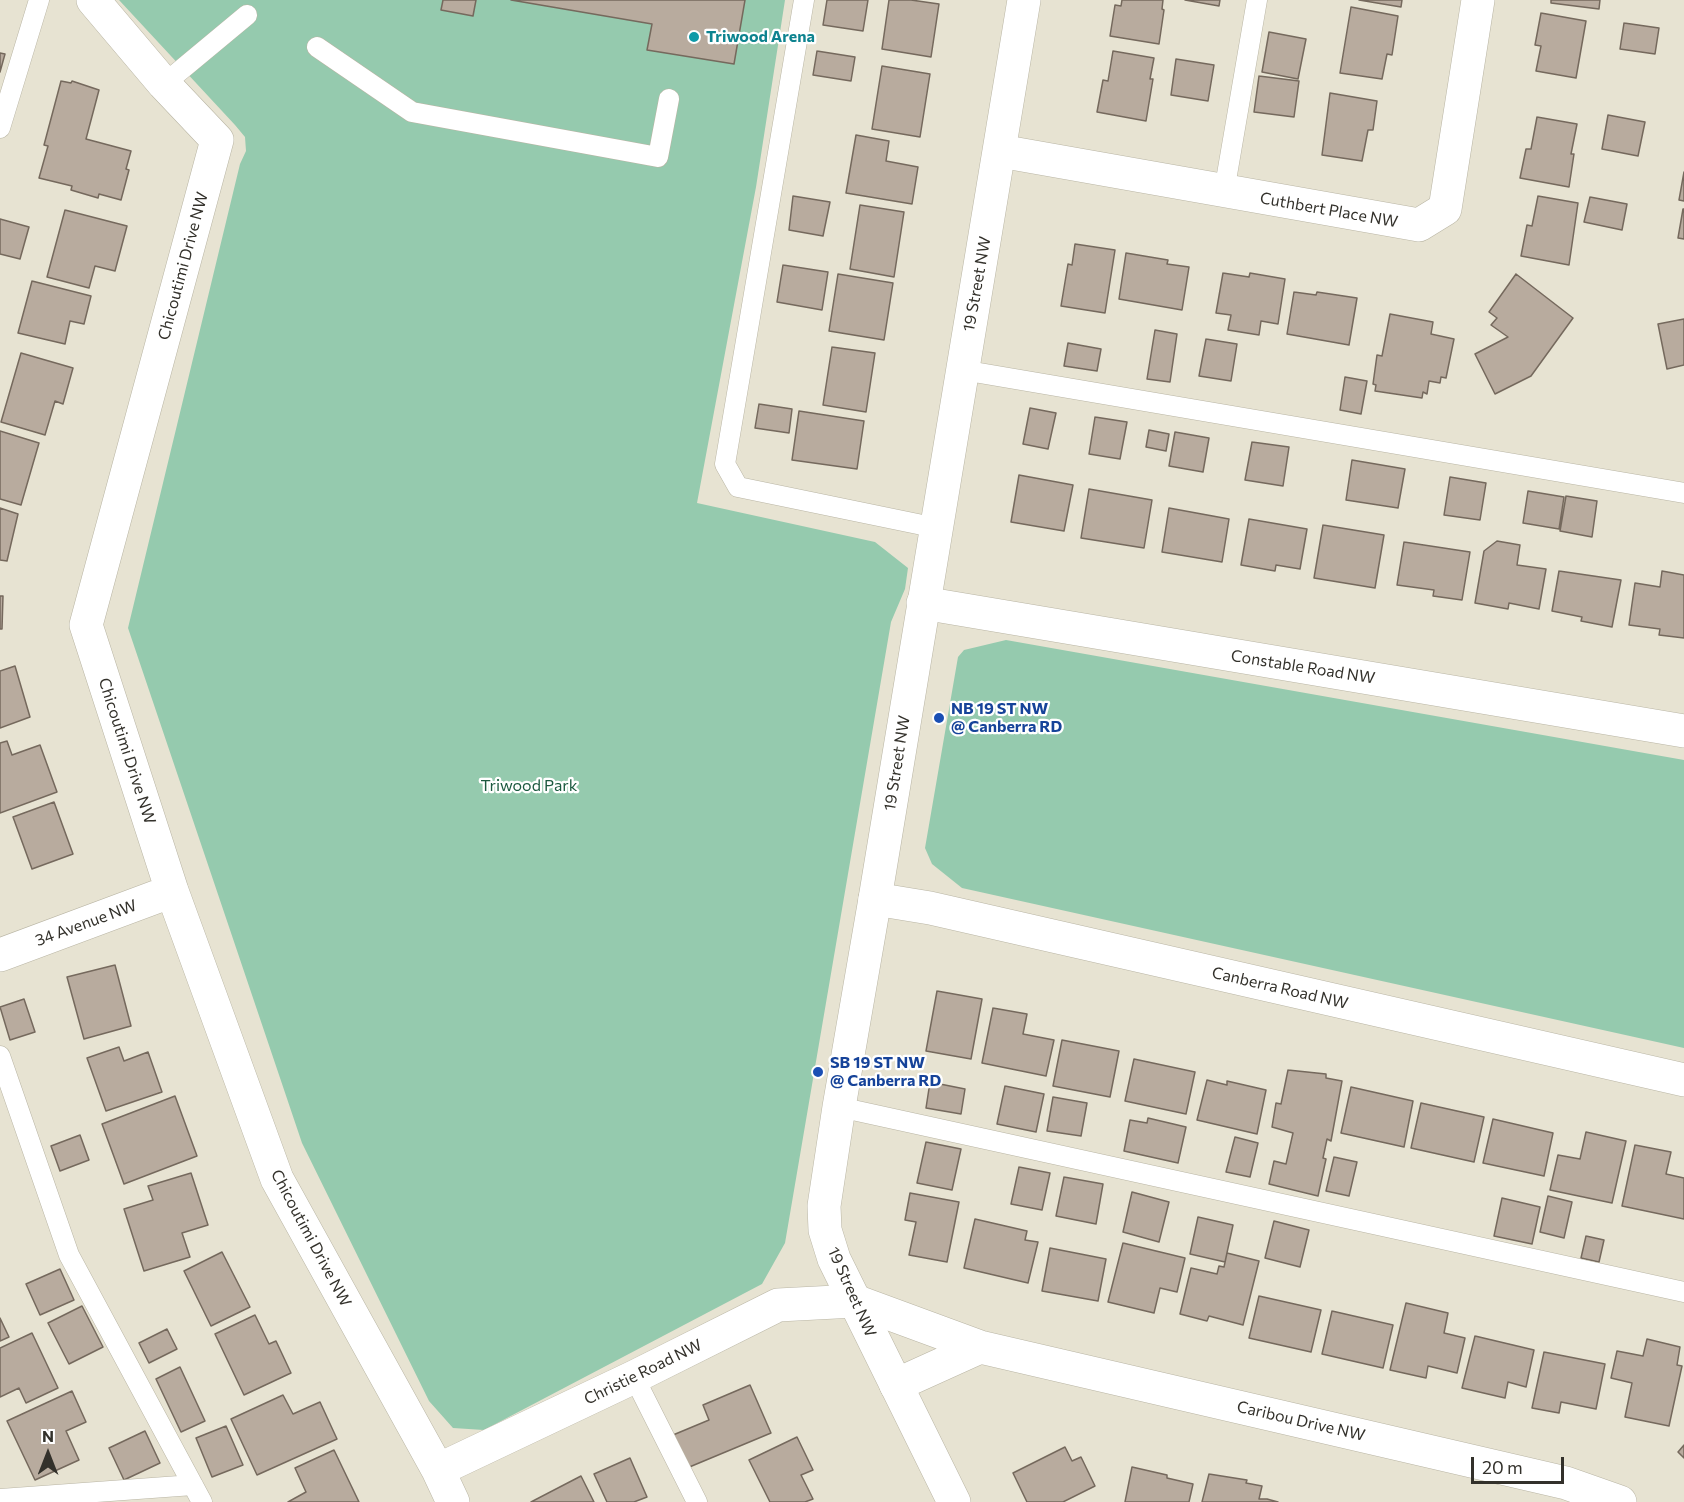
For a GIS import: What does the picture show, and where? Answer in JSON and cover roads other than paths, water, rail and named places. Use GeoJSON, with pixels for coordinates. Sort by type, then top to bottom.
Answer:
{"type":"FeatureCollection","features":[{"type":"Feature","properties":{"kind":"street","name":"Chicoutimi Drive NW"},"geometry":{"type":"LineString","coordinates":[[93,0],[164,84],[217,140],[86,625],[172,891],[277,1179],[438,1470],[453,1502]]}},
{"type":"Feature","properties":{"kind":"street","name":"19 Street NW"},"geometry":{"type":"LineString","coordinates":[[954,1502],[834,1259],[825,1230],[824,1206],[1024,0]]}},
{"type":"Feature","properties":{"kind":"street","name":"Cuthbert Place NW"},"geometry":{"type":"LineString","coordinates":[[1000,152],[1419,225],[1445,208],[1478,0]]}},
{"type":"Feature","properties":{"kind":"street","name":"Constable Road NW"},"geometry":{"type":"LineString","coordinates":[[923,603],[1684,730]]}},
{"type":"Feature","properties":{"kind":"street","name":"34 Avenue NW"},"geometry":{"type":"LineString","coordinates":[[0,955],[172,891]]}},
{"type":"Feature","properties":{"kind":"street","name":"Canberra Road NW"},"geometry":{"type":"LineString","coordinates":[[875,899],[942,911],[1684,1080]]}},
{"type":"Feature","properties":{"kind":"street","name":"Christie Road NW"},"geometry":{"type":"LineString","coordinates":[[438,1470],[634,1377],[778,1305],[855,1301]]}},
{"type":"Feature","properties":{"kind":"street","name":"Caribou Drive NW"},"geometry":{"type":"LineString","coordinates":[[855,1301],[980,1347],[1566,1482],[1620,1502]]}},
{"type":"Feature","properties":{"kind":"street"},"geometry":{"type":"LineString","coordinates":[[896,1385],[980,1347]]}},
{"type":"Feature","properties":{"kind":"lane"},"geometry":{"type":"LineString","coordinates":[[0,128],[39,0]]}},
{"type":"Feature","properties":{"kind":"lane"},"geometry":{"type":"LineString","coordinates":[[804,0],[725,464],[738,487],[937,528]]}},
{"type":"Feature","properties":{"kind":"lane"},"geometry":{"type":"LineString","coordinates":[[1224,192],[1257,0]]}},
{"type":"Feature","properties":{"kind":"lane"},"geometry":{"type":"LineString","coordinates":[[164,84],[247,15]]}},
{"type":"Feature","properties":{"kind":"lane"},"geometry":{"type":"LineString","coordinates":[[317,47],[412,111],[658,157],[669,99]]}},
{"type":"Feature","properties":{"kind":"lane"},"geometry":{"type":"LineString","coordinates":[[962,370],[1684,493]]}},
{"type":"Feature","properties":{"kind":"lane"},"geometry":{"type":"LineString","coordinates":[[0,1056],[69,1255],[198,1493],[0,1499]]}},
{"type":"Feature","properties":{"kind":"lane"},"geometry":{"type":"LineString","coordinates":[[839,1107],[1684,1292]]}},
{"type":"Feature","properties":{"kind":"lane"},"geometry":{"type":"LineString","coordinates":[[634,1377],[697,1502]]}},
{"type":"Feature","properties":{"kind":"place","name":"Triwood Arena"},"geometry":{"type":"Point","coordinates":[694,37]}},
{"type":"Feature","properties":{"kind":"place","name":"NB 19 ST NW @ Canberra RD"},"geometry":{"type":"Point","coordinates":[939,718]}},
{"type":"Feature","properties":{"kind":"place","name":"SB 19 ST NW @ Canberra RD"},"geometry":{"type":"Point","coordinates":[818,1072]}},
{"type":"Feature","properties":{"kind":"park label","name":"Triwood Park"},"geometry":{"type":"Point","coordinates":[529,786]}}]}
